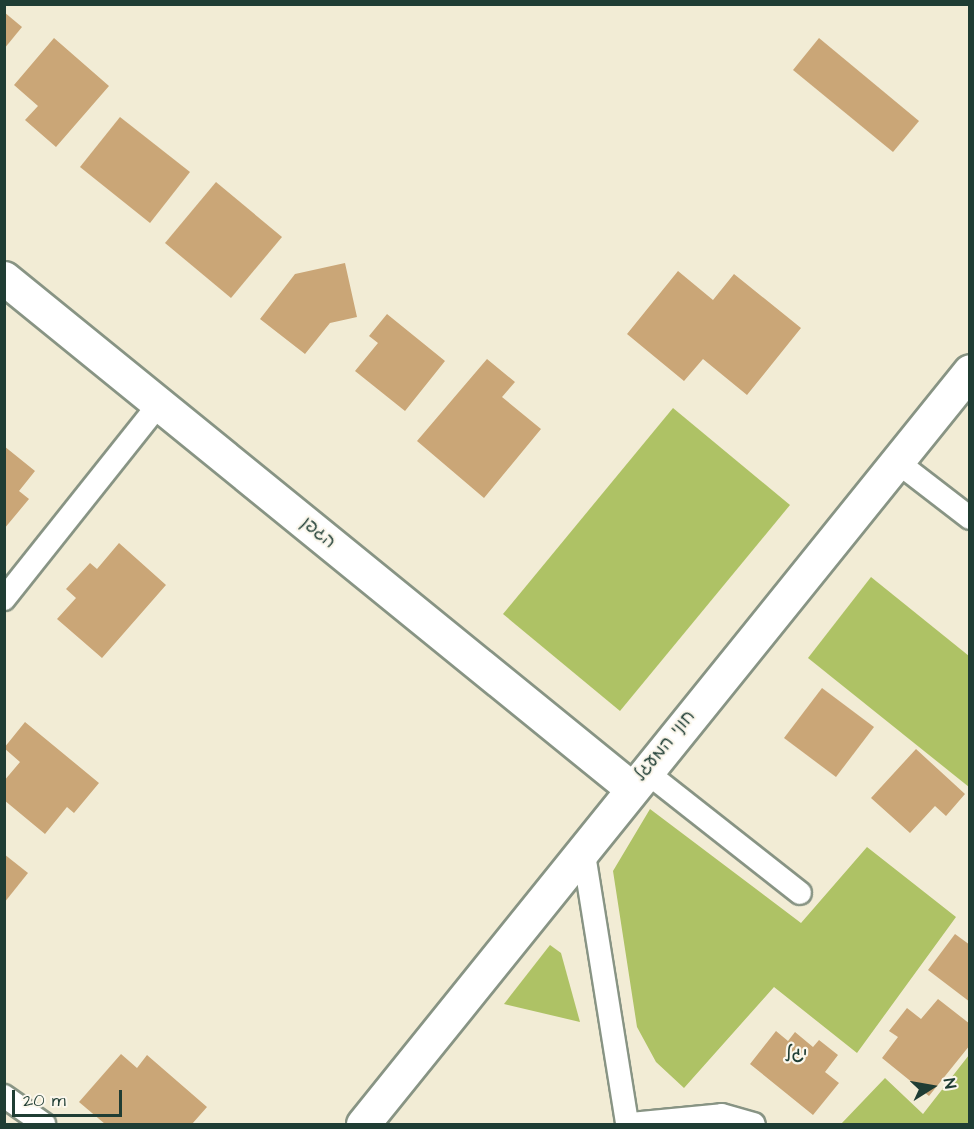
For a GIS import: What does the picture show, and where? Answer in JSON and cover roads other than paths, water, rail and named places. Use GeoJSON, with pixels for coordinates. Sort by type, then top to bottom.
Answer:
{"type":"FeatureCollection","features":[{"type":"Feature","properties":{"kind":"street","name":"הגפן"},"geometry":{"type":"LineString","coordinates":[[4,278],[159,404],[638,779]]}},
{"type":"Feature","properties":{"kind":"street","name":"חוני המעגל"},"geometry":{"type":"LineString","coordinates":[[363,1125],[638,779],[969,371]]}},
{"type":"Feature","properties":{"kind":"lane"},"geometry":{"type":"LineString","coordinates":[[4,599],[159,404]]}},
{"type":"Feature","properties":{"kind":"lane"},"geometry":{"type":"LineString","coordinates":[[896,461],[969,518]]}},
{"type":"Feature","properties":{"kind":"lane"},"geometry":{"type":"LineString","coordinates":[[638,779],[800,893]]}},
{"type":"Feature","properties":{"kind":"lane"},"geometry":{"type":"LineString","coordinates":[[583,848],[627,1125]]}},
{"type":"Feature","properties":{"kind":"lane"},"geometry":{"type":"LineString","coordinates":[[4,1096],[44,1125]]}},
{"type":"Feature","properties":{"kind":"lane"},"geometry":{"type":"LineString","coordinates":[[632,1125],[722,1115],[754,1125]]}},
{"type":"Feature","properties":{"kind":"district","name":"יגל"},"geometry":{"type":"Point","coordinates":[796,1055]}}]}
